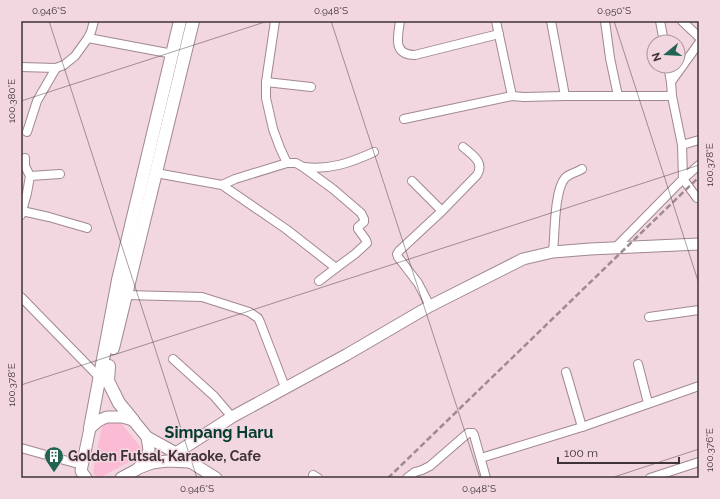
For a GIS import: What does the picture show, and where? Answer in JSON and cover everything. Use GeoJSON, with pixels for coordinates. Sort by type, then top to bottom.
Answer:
{"type":"FeatureCollection","features":[{"type":"Feature","properties":{"kind":"main road"},"geometry":{"type":"LineString","coordinates":[[90,428],[104,379],[118,280],[180,21]]}},
{"type":"Feature","properties":{"kind":"main road"},"geometry":{"type":"LineString","coordinates":[[104,379],[109,368],[193,21]]}},
{"type":"Feature","properties":{"kind":"main road"},"geometry":{"type":"LineString","coordinates":[[164,87],[176,90]]}},
{"type":"Feature","properties":{"kind":"main road"},"geometry":{"type":"LineString","coordinates":[[104,379],[119,403],[133,420]]}},
{"type":"Feature","properties":{"kind":"street"},"geometry":{"type":"LineString","coordinates":[[21,67],[56,68],[64,65],[75,56],[88,38],[94,21]]}},
{"type":"Feature","properties":{"kind":"street"},"geometry":{"type":"LineString","coordinates":[[275,21],[266,82],[266,98],[272,124],[287,163]]}},
{"type":"Feature","properties":{"kind":"street"},"geometry":{"type":"LineString","coordinates":[[400,21],[397,40],[398,46],[402,51],[410,55],[499,34]]}},
{"type":"Feature","properties":{"kind":"street"},"geometry":{"type":"LineString","coordinates":[[496,21],[512,96]]}},
{"type":"Feature","properties":{"kind":"street"},"geometry":{"type":"LineString","coordinates":[[551,21],[565,96]]}},
{"type":"Feature","properties":{"kind":"street"},"geometry":{"type":"LineString","coordinates":[[605,21],[610,58],[618,96]]}},
{"type":"Feature","properties":{"kind":"street"},"geometry":{"type":"LineString","coordinates":[[660,21],[662,34]]}},
{"type":"Feature","properties":{"kind":"street"},"geometry":{"type":"LineString","coordinates":[[682,21],[699,37]]}},
{"type":"Feature","properties":{"kind":"street"},"geometry":{"type":"LineString","coordinates":[[88,38],[173,54]]}},
{"type":"Feature","properties":{"kind":"street"},"geometry":{"type":"LineString","coordinates":[[671,82],[699,43]]}},
{"type":"Feature","properties":{"kind":"street"},"geometry":{"type":"LineString","coordinates":[[27,132],[37,101],[56,68]]}},
{"type":"Feature","properties":{"kind":"street"},"geometry":{"type":"LineString","coordinates":[[670,74],[672,96],[682,144],[683,179],[697,198]]}},
{"type":"Feature","properties":{"kind":"street"},"geometry":{"type":"LineString","coordinates":[[266,82],[311,87]]}},
{"type":"Feature","properties":{"kind":"street"},"geometry":{"type":"LineString","coordinates":[[404,120],[512,96],[672,96]]}},
{"type":"Feature","properties":{"kind":"street"},"geometry":{"type":"LineString","coordinates":[[682,144],[699,140]]}},
{"type":"Feature","properties":{"kind":"street"},"geometry":{"type":"LineString","coordinates":[[430,306],[418,284],[397,254],[398,251],[442,210],[479,172],[480,164],[478,160],[463,147]]}},
{"type":"Feature","properties":{"kind":"street"},"geometry":{"type":"LineString","coordinates":[[303,167],[317,168],[341,165],[374,152]]}},
{"type":"Feature","properties":{"kind":"street"},"geometry":{"type":"LineString","coordinates":[[25,158],[25,166],[30,176],[21,213],[49,217],[87,228]]}},
{"type":"Feature","properties":{"kind":"street"},"geometry":{"type":"LineString","coordinates":[[222,185],[234,179],[287,163],[296,163],[333,189],[361,213],[364,222],[358,227],[358,229],[367,243],[319,281]]}},
{"type":"Feature","properties":{"kind":"street"},"geometry":{"type":"LineString","coordinates":[[616,248],[683,179],[699,165]]}},
{"type":"Feature","properties":{"kind":"street"},"geometry":{"type":"LineString","coordinates":[[553,252],[557,199],[561,186],[566,178],[572,173],[582,170]]}},
{"type":"Feature","properties":{"kind":"street"},"geometry":{"type":"LineString","coordinates":[[156,173],[222,185],[286,229],[336,268]]}},
{"type":"Feature","properties":{"kind":"street"},"geometry":{"type":"LineString","coordinates":[[30,176],[60,174]]}},
{"type":"Feature","properties":{"kind":"street"},"geometry":{"type":"LineString","coordinates":[[412,181],[442,210]]}},
{"type":"Feature","properties":{"kind":"street"},"geometry":{"type":"LineString","coordinates":[[176,453],[232,417],[346,355],[430,306],[523,259],[553,252],[699,244]]}},
{"type":"Feature","properties":{"kind":"street"},"geometry":{"type":"LineString","coordinates":[[126,295],[202,297],[254,314],[260,322],[285,388]]}},
{"type":"Feature","properties":{"kind":"street"},"geometry":{"type":"LineString","coordinates":[[21,297],[104,379]]}},
{"type":"Feature","properties":{"kind":"street"},"geometry":{"type":"LineString","coordinates":[[649,317],[699,310]]}},
{"type":"Feature","properties":{"kind":"street"},"geometry":{"type":"LineString","coordinates":[[173,359],[214,396],[232,417]]}},
{"type":"Feature","properties":{"kind":"street"},"geometry":{"type":"LineString","coordinates":[[638,364],[648,403]]}},
{"type":"Feature","properties":{"kind":"street"},"geometry":{"type":"LineString","coordinates":[[566,372],[582,427]]}},
{"type":"Feature","properties":{"kind":"street"},"geometry":{"type":"LineString","coordinates":[[481,458],[582,427],[699,386]]}},
{"type":"Feature","properties":{"kind":"street"},"geometry":{"type":"LineString","coordinates":[[21,448],[82,473],[90,428],[98,421],[107,417],[122,417],[133,420],[147,437],[216,478]]}},
{"type":"Feature","properties":{"kind":"street"},"geometry":{"type":"LineString","coordinates":[[407,478],[415,472],[430,466],[468,433],[473,433],[474,435],[486,478]]}},
{"type":"Feature","properties":{"kind":"street"},"geometry":{"type":"LineString","coordinates":[[136,470],[145,462],[149,450],[147,437]]}},
{"type":"Feature","properties":{"kind":"street"},"geometry":{"type":"LineString","coordinates":[[121,478],[152,463],[167,461],[190,462]]}},
{"type":"Feature","properties":{"kind":"street"},"geometry":{"type":"LineString","coordinates":[[650,478],[699,462]]}},
{"type":"Feature","properties":{"kind":"shaded area"},"geometry":{"type":"Polygon","coordinates":[[[107,421],[118,421],[121,423],[142,449],[142,453],[138,457],[99,478],[93,474],[95,458],[102,427],[107,421]]]}},
{"type":"Feature","properties":{"kind":"railway"},"geometry":{"type":"LineString","coordinates":[[388,478],[699,177]]}},
{"type":"Feature","properties":{"kind":"place","name":"Golden Futsal, Karaoke, Cafe"},"geometry":{"type":"Point","coordinates":[54,473]}},
{"type":"Feature","properties":{"kind":"district","name":"Simpang Haru"},"geometry":{"type":"Point","coordinates":[219,432]}}]}
